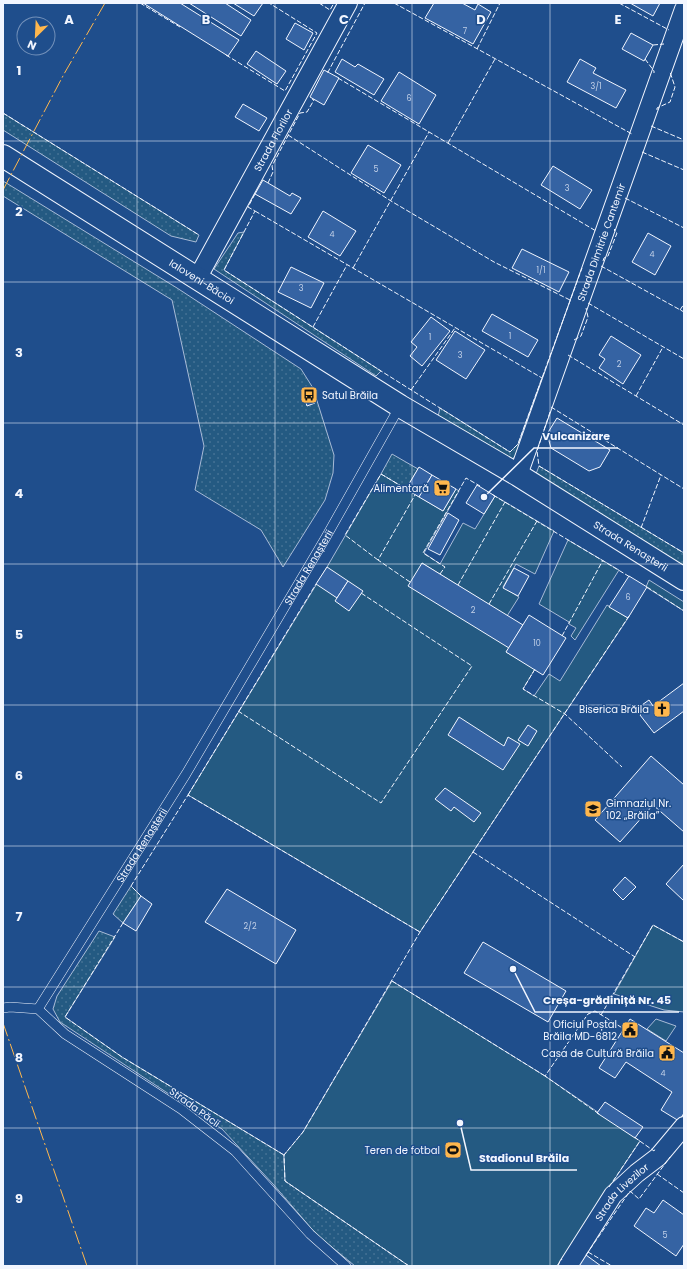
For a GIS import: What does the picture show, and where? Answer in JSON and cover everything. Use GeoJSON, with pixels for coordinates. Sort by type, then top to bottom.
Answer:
{"type":"FeatureCollection","features":[{"type":"Feature","properties":{"kind":"main road","name":"Ialoveni-Băcioi"},"geometry":{"type":"LineString","coordinates":[[3,156],[198,277],[400,406]]}},
{"type":"Feature","properties":{"kind":"main road","name":"Strada Renașterii"},"geometry":{"type":"LineString","coordinates":[[400,406],[518,475],[684,578]]}},
{"type":"Feature","properties":{"kind":"street","name":"Strada Florilor"},"geometry":{"type":"LineString","coordinates":[[198,277],[348,3]]}},
{"type":"Feature","properties":{"kind":"street","name":"Strada Dimitrie Cantemir"},"geometry":{"type":"LineString","coordinates":[[518,475],[684,9]]}},
{"type":"Feature","properties":{"kind":"street","name":"Strada Livezilor"},"geometry":{"type":"LineString","coordinates":[[568,1266],[613,1195],[637,1173],[658,1157],[684,1126]]}},
{"type":"Feature","properties":{"kind":"lane","name":"Strada Renașterii"},"geometry":{"type":"LineString","coordinates":[[38,1010],[186,774],[326,537],[400,406]]}},
{"type":"Feature","properties":{"kind":"lane"},"geometry":{"type":"LineString","coordinates":[[3,1008],[10,1007],[38,1010]]}},
{"type":"Feature","properties":{"kind":"lane","name":"Strada Păcii"},"geometry":{"type":"LineString","coordinates":[[38,1010],[65,1034],[181,1108],[235,1151],[310,1234],[346,1266]]}},
{"type":"Feature","properties":{"kind":"shaded area"},"geometry":{"type":"Polygon","coordinates":[[[3,113],[199,235],[196,242],[171,236],[3,130],[3,113]]]}},
{"type":"Feature","properties":{"kind":"shaded area"},"geometry":{"type":"Polygon","coordinates":[[[3,181],[177,288],[301,369],[313,388],[334,455],[333,473],[325,500],[283,567],[261,530],[195,490],[204,446],[172,300],[3,196],[3,181]]]}},
{"type":"Feature","properties":{"kind":"shaded area"},"geometry":{"type":"Polygon","coordinates":[[[244,232],[224,270],[381,371],[376,376],[214,269],[238,233],[244,232]]]}},
{"type":"Feature","properties":{"kind":"shaded area"},"geometry":{"type":"Polygon","coordinates":[[[542,378],[547,381],[523,446],[512,460],[438,417],[440,408],[510,452],[518,444],[542,378]]]}},
{"type":"Feature","properties":{"kind":"shaded area"},"geometry":{"type":"Polygon","coordinates":[[[392,454],[418,469],[406,489],[381,474],[392,454]]]}},
{"type":"Feature","properties":{"kind":"shaded area"},"geometry":{"type":"Polygon","coordinates":[[[539,466],[684,553],[684,566],[536,474],[539,466]]]}},
{"type":"Feature","properties":{"kind":"shaded area"},"geometry":{"type":"Polygon","coordinates":[[[381,474],[443,511],[456,489],[459,491],[424,553],[440,564],[463,523],[475,529],[495,496],[554,531],[535,574],[516,564],[503,587],[519,597],[507,616],[422,563],[509,648],[506,652],[535,669],[523,689],[534,696],[549,674],[560,681],[607,605],[628,618],[420,932],[188,795],[327,567],[381,474]]]}},
{"type":"Feature","properties":{"kind":"shaded area"},"geometry":{"type":"Polygon","coordinates":[[[568,540],[619,570],[575,640],[571,636],[576,628],[569,624],[569,622],[539,604],[568,540]]]}},
{"type":"Feature","properties":{"kind":"shaded area"},"geometry":{"type":"Polygon","coordinates":[[[649,580],[684,602],[684,611],[646,587],[649,580]]]}},
{"type":"Feature","properties":{"kind":"shaded area"},"geometry":{"type":"Polygon","coordinates":[[[131,886],[141,896],[123,923],[113,914],[131,886]]]}},
{"type":"Feature","properties":{"kind":"shaded area"},"geometry":{"type":"Polygon","coordinates":[[[653,925],[684,942],[684,1012],[664,1010],[614,994],[653,925]]]}},
{"type":"Feature","properties":{"kind":"shaded area"},"geometry":{"type":"Polygon","coordinates":[[[99,931],[115,937],[65,1017],[122,1057],[284,1155],[285,1181],[409,1266],[355,1266],[317,1235],[273,1184],[222,1129],[60,1022],[53,1009],[57,996],[99,931]]]}},
{"type":"Feature","properties":{"kind":"shaded area"},"geometry":{"type":"Polygon","coordinates":[[[392,981],[545,1076],[640,1141],[557,1266],[409,1266],[285,1181],[284,1155],[303,1132],[392,981]]]}},
{"type":"Feature","properties":{"kind":"shaded area"},"geometry":{"type":"Polygon","coordinates":[[[656,1019],[676,1026],[666,1041],[647,1029],[656,1019]]]}},
{"type":"Feature","properties":{"kind":"building"},"geometry":{"type":"Polygon","coordinates":[[[143,3],[180,3],[239,40],[228,56],[143,3]]]}},
{"type":"Feature","properties":{"kind":"building"},"geometry":{"type":"Polygon","coordinates":[[[189,3],[225,3],[251,20],[241,36],[189,3]]]}},
{"type":"Feature","properties":{"kind":"building"},"geometry":{"type":"Polygon","coordinates":[[[233,3],[263,3],[254,16],[233,3]]]}},
{"type":"Feature","properties":{"kind":"building"},"geometry":{"type":"Polygon","coordinates":[[[434,3],[462,3],[475,10],[478,4],[491,12],[473,44],[425,18],[434,3]]]}},
{"type":"Feature","properties":{"kind":"building"},"geometry":{"type":"Polygon","coordinates":[[[630,3],[660,3],[653,16],[630,3]]]}},
{"type":"Feature","properties":{"kind":"building"},"geometry":{"type":"Polygon","coordinates":[[[295,23],[313,33],[304,50],[286,39],[295,23]]]}},
{"type":"Feature","properties":{"kind":"building"},"geometry":{"type":"Polygon","coordinates":[[[631,33],[653,45],[644,61],[622,49],[631,33]]]}},
{"type":"Feature","properties":{"kind":"building"},"geometry":{"type":"Polygon","coordinates":[[[256,51],[286,71],[277,84],[247,64],[256,51]]]}},
{"type":"Feature","properties":{"kind":"building"},"geometry":{"type":"Polygon","coordinates":[[[342,59],[355,67],[358,64],[384,79],[374,95],[335,72],[342,59]]]}},
{"type":"Feature","properties":{"kind":"building"},"geometry":{"type":"Polygon","coordinates":[[[580,59],[596,68],[593,73],[626,90],[616,108],[567,82],[580,59]]]}},
{"type":"Feature","properties":{"kind":"building"},"geometry":{"type":"Polygon","coordinates":[[[324,70],[339,78],[324,105],[310,97],[324,70]]]}},
{"type":"Feature","properties":{"kind":"building"},"geometry":{"type":"Polygon","coordinates":[[[399,72],[436,95],[419,124],[381,101],[399,72]]]}},
{"type":"Feature","properties":{"kind":"building"},"geometry":{"type":"Polygon","coordinates":[[[243,104],[267,118],[259,131],[235,117],[243,104]]]}},
{"type":"Feature","properties":{"kind":"building"},"geometry":{"type":"Polygon","coordinates":[[[368,145],[401,165],[384,193],[351,173],[368,145]]]}},
{"type":"Feature","properties":{"kind":"building"},"geometry":{"type":"Polygon","coordinates":[[[553,166],[592,190],[580,209],[541,185],[553,166]]]}},
{"type":"Feature","properties":{"kind":"building"},"geometry":{"type":"Polygon","coordinates":[[[263,180],[290,196],[292,193],[301,198],[291,214],[255,194],[263,180]]]}},
{"type":"Feature","properties":{"kind":"building"},"geometry":{"type":"Polygon","coordinates":[[[323,211],[356,231],[340,256],[308,237],[323,211]]]}},
{"type":"Feature","properties":{"kind":"building"},"geometry":{"type":"Polygon","coordinates":[[[648,233],[671,246],[655,275],[632,262],[648,233]]]}},
{"type":"Feature","properties":{"kind":"building"},"geometry":{"type":"Polygon","coordinates":[[[522,249],[569,272],[559,292],[512,268],[522,249]]]}},
{"type":"Feature","properties":{"kind":"building"},"geometry":{"type":"Polygon","coordinates":[[[291,267],[324,283],[311,308],[278,292],[291,267]]]}},
{"type":"Feature","properties":{"kind":"building"},"geometry":{"type":"Polygon","coordinates":[[[492,314],[538,340],[528,357],[482,331],[492,314]]]}},
{"type":"Feature","properties":{"kind":"building"},"geometry":{"type":"Polygon","coordinates":[[[431,317],[450,331],[422,366],[410,356],[417,347],[411,342],[431,317]]]}},
{"type":"Feature","properties":{"kind":"building"},"geometry":{"type":"Polygon","coordinates":[[[455,331],[485,350],[466,379],[436,360],[455,331]]]}},
{"type":"Feature","properties":{"kind":"building"},"geometry":{"type":"Polygon","coordinates":[[[611,336],[641,355],[623,384],[599,368],[605,359],[599,355],[611,336]]]}},
{"type":"Feature","properties":{"kind":"building"},"geometry":{"type":"Polygon","coordinates":[[[310,390],[315,403],[307,406],[303,393],[310,390]]]}},
{"type":"Feature","properties":{"kind":"building"},"geometry":{"type":"Polygon","coordinates":[[[557,418],[610,450],[600,467],[589,471],[551,448],[547,434],[557,418]]]}},
{"type":"Feature","properties":{"kind":"building"},"geometry":{"type":"Polygon","coordinates":[[[419,467],[432,475],[419,497],[406,489],[419,467]]]}},
{"type":"Feature","properties":{"kind":"building"},"geometry":{"type":"Polygon","coordinates":[[[432,475],[456,489],[443,511],[419,497],[432,475]]]}},
{"type":"Feature","properties":{"kind":"building"},"geometry":{"type":"Polygon","coordinates":[[[477,485],[495,496],[484,514],[466,503],[477,485]]]}},
{"type":"Feature","properties":{"kind":"building"},"geometry":{"type":"Polygon","coordinates":[[[448,513],[459,520],[440,555],[428,549],[448,513]]]}},
{"type":"Feature","properties":{"kind":"building"},"geometry":{"type":"Polygon","coordinates":[[[422,563],[523,625],[509,648],[408,586],[422,563]]]}},
{"type":"Feature","properties":{"kind":"building"},"geometry":{"type":"Polygon","coordinates":[[[327,567],[348,581],[337,598],[316,584],[327,567]]]}},
{"type":"Feature","properties":{"kind":"building"},"geometry":{"type":"Polygon","coordinates":[[[514,568],[529,576],[518,596],[503,588],[514,568]]]}},
{"type":"Feature","properties":{"kind":"building"},"geometry":{"type":"Polygon","coordinates":[[[629,576],[647,587],[628,618],[609,607],[629,576]]]}},
{"type":"Feature","properties":{"kind":"building"},"geometry":{"type":"Polygon","coordinates":[[[348,581],[363,591],[349,611],[335,601],[348,581]]]}},
{"type":"Feature","properties":{"kind":"building"},"geometry":{"type":"Polygon","coordinates":[[[529,615],[566,638],[543,675],[506,652],[529,615]]]}},
{"type":"Feature","properties":{"kind":"building","name":"Biserica Brăila"},"geometry":{"type":"Polygon","coordinates":[[[684,683],[684,711],[654,733],[640,715],[643,712],[639,707],[649,700],[653,706],[684,683]]]}},
{"type":"Feature","properties":{"kind":"building"},"geometry":{"type":"Polygon","coordinates":[[[459,717],[504,746],[508,737],[520,744],[503,770],[448,735],[459,717]]]}},
{"type":"Feature","properties":{"kind":"building"},"geometry":{"type":"Polygon","coordinates":[[[528,725],[537,731],[528,746],[518,740],[528,725]]]}},
{"type":"Feature","properties":{"kind":"building"},"geometry":{"type":"Polygon","coordinates":[[[651,756],[684,785],[684,832],[653,805],[620,842],[595,820],[651,756]]]}},
{"type":"Feature","properties":{"kind":"building"},"geometry":{"type":"Polygon","coordinates":[[[445,788],[481,813],[474,822],[454,807],[451,811],[435,799],[445,788]]]}},
{"type":"Feature","properties":{"kind":"building"},"geometry":{"type":"Polygon","coordinates":[[[684,864],[684,901],[666,884],[684,864]]]}},
{"type":"Feature","properties":{"kind":"building"},"geometry":{"type":"Polygon","coordinates":[[[625,877],[636,887],[623,900],[613,890],[625,877]]]}},
{"type":"Feature","properties":{"kind":"building"},"geometry":{"type":"Polygon","coordinates":[[[227,889],[296,930],[276,964],[205,922],[227,889]]]}},
{"type":"Feature","properties":{"kind":"building"},"geometry":{"type":"Polygon","coordinates":[[[141,896],[152,904],[136,931],[123,923],[141,896]]]}},
{"type":"Feature","properties":{"kind":"building"},"geometry":{"type":"Polygon","coordinates":[[[483,942],[566,991],[548,1022],[464,973],[483,942]]]}},
{"type":"Feature","properties":{"kind":"building"},"geometry":{"type":"Polygon","coordinates":[[[630,1019],[684,1053],[684,1113],[679,1121],[661,1110],[672,1092],[626,1062],[615,1078],[599,1068],[630,1019]]]}},
{"type":"Feature","properties":{"kind":"building"},"geometry":{"type":"Polygon","coordinates":[[[605,1102],[643,1127],[635,1138],[597,1113],[605,1102]]]}},
{"type":"Feature","properties":{"kind":"building"},"geometry":{"type":"Polygon","coordinates":[[[663,1200],[684,1215],[684,1244],[676,1256],[634,1226],[646,1208],[654,1213],[663,1200]]]}},
{"type":"Feature","properties":{"kind":"building"},"geometry":{"type":"Polygon","coordinates":[[[586,1255],[601,1266],[578,1266],[586,1255]]]}},
{"type":"Feature","properties":{"kind":"fence"},"geometry":{"type":"LineString","coordinates":[[140,3],[180,27]]}},
{"type":"Feature","properties":{"kind":"fence"},"geometry":{"type":"LineString","coordinates":[[226,55],[285,91],[317,33],[269,3]]}},
{"type":"Feature","properties":{"kind":"fence"},"geometry":{"type":"LineString","coordinates":[[319,3],[330,10],[334,3]]}},
{"type":"Feature","properties":{"kind":"fence"},"geometry":{"type":"LineString","coordinates":[[327,72],[365,3]]}},
{"type":"Feature","properties":{"kind":"fence"},"geometry":{"type":"LineString","coordinates":[[394,3],[632,134]]}},
{"type":"Feature","properties":{"kind":"fence"},"geometry":{"type":"LineString","coordinates":[[477,49],[500,3]]}},
{"type":"Feature","properties":{"kind":"fence"},"geometry":{"type":"LineString","coordinates":[[619,3],[669,30]]}},
{"type":"Feature","properties":{"kind":"fence"},"geometry":{"type":"LineString","coordinates":[[653,45],[664,44]]}},
{"type":"Feature","properties":{"kind":"fence"},"geometry":{"type":"LineString","coordinates":[[448,143],[495,59]]}},
{"type":"Feature","properties":{"kind":"fence"},"geometry":{"type":"LineString","coordinates":[[645,59],[654,73]]}},
{"type":"Feature","properties":{"kind":"fence"},"geometry":{"type":"LineString","coordinates":[[657,110],[657,108],[670,102],[675,87],[670,72]]}},
{"type":"Feature","properties":{"kind":"fence"},"geometry":{"type":"LineString","coordinates":[[338,78],[596,231]]}},
{"type":"Feature","properties":{"kind":"fence"},"geometry":{"type":"LineString","coordinates":[[268,183],[273,172],[272,166],[300,113],[307,112],[314,100],[312,99]]}},
{"type":"Feature","properties":{"kind":"fence"},"geometry":{"type":"LineString","coordinates":[[3,113],[199,235]]}},
{"type":"Feature","properties":{"kind":"fence"},"geometry":{"type":"LineString","coordinates":[[651,126],[684,140]]}},
{"type":"Feature","properties":{"kind":"fence"},"geometry":{"type":"LineString","coordinates":[[353,268],[429,132]]}},
{"type":"Feature","properties":{"kind":"fence"},"geometry":{"type":"LineString","coordinates":[[288,135],[391,201],[494,262],[570,300]]}},
{"type":"Feature","properties":{"kind":"fence"},"geometry":{"type":"LineString","coordinates":[[642,152],[684,170]]}},
{"type":"Feature","properties":{"kind":"fence"},"geometry":{"type":"LineString","coordinates":[[255,194],[248,207],[255,211],[224,270],[510,452],[518,444],[582,268]]}},
{"type":"Feature","properties":{"kind":"fence"},"geometry":{"type":"LineString","coordinates":[[625,198],[684,228]]}},
{"type":"Feature","properties":{"kind":"fence"},"geometry":{"type":"LineString","coordinates":[[255,211],[542,378]]}},
{"type":"Feature","properties":{"kind":"fence"},"geometry":{"type":"LineString","coordinates":[[603,261],[604,258],[608,256],[617,233],[614,230],[615,229]]}},
{"type":"Feature","properties":{"kind":"fence"},"geometry":{"type":"LineString","coordinates":[[313,327],[347,265]]}},
{"type":"Feature","properties":{"kind":"fence"},"geometry":{"type":"LineString","coordinates":[[601,266],[684,312]]}},
{"type":"Feature","properties":{"kind":"fence"},"geometry":{"type":"LineString","coordinates":[[588,303],[684,359]]}},
{"type":"Feature","properties":{"kind":"fence"},"geometry":{"type":"LineString","coordinates":[[680,310],[684,304]]}},
{"type":"Feature","properties":{"kind":"fence"},"geometry":{"type":"LineString","coordinates":[[574,340],[581,336],[588,317],[586,308]]}},
{"type":"Feature","properties":{"kind":"fence"},"geometry":{"type":"LineString","coordinates":[[411,390],[455,328]]}},
{"type":"Feature","properties":{"kind":"fence"},"geometry":{"type":"LineString","coordinates":[[636,396],[663,347]]}},
{"type":"Feature","properties":{"kind":"fence"},"geometry":{"type":"LineString","coordinates":[[568,355],[684,425]]}},
{"type":"Feature","properties":{"kind":"fence"},"geometry":{"type":"LineString","coordinates":[[551,407],[684,489]]}},
{"type":"Feature","properties":{"kind":"fence"},"geometry":{"type":"LineString","coordinates":[[550,412],[537,451],[539,466],[684,553]]}},
{"type":"Feature","properties":{"kind":"fence"},"geometry":{"type":"LineString","coordinates":[[378,560],[345,535],[381,474],[406,489]]}},
{"type":"Feature","properties":{"kind":"fence"},"geometry":{"type":"LineString","coordinates":[[641,528],[661,475]]}},
{"type":"Feature","properties":{"kind":"fence"},"geometry":{"type":"LineString","coordinates":[[440,574],[445,567],[423,553],[466,478],[480,486]]}},
{"type":"Feature","properties":{"kind":"fence"},"geometry":{"type":"LineString","coordinates":[[410,582],[378,560],[415,495]]}},
{"type":"Feature","properties":{"kind":"fence"},"geometry":{"type":"LineString","coordinates":[[493,495],[630,577]]}},
{"type":"Feature","properties":{"kind":"fence"},"geometry":{"type":"LineString","coordinates":[[458,585],[505,502]]}},
{"type":"Feature","properties":{"kind":"fence"},"geometry":{"type":"LineString","coordinates":[[489,604],[537,521]]}},
{"type":"Feature","properties":{"kind":"fence"},"geometry":{"type":"LineString","coordinates":[[562,636],[603,560]]}},
{"type":"Feature","properties":{"kind":"fence"},"geometry":{"type":"LineString","coordinates":[[188,795],[316,584]]}},
{"type":"Feature","properties":{"kind":"fence"},"geometry":{"type":"LineString","coordinates":[[647,587],[684,611]]}},
{"type":"Feature","properties":{"kind":"fence"},"geometry":{"type":"LineString","coordinates":[[238,711],[381,803],[472,666],[361,593]]}},
{"type":"Feature","properties":{"kind":"fence"},"geometry":{"type":"LineString","coordinates":[[409,1266],[285,1181],[284,1155],[303,1132],[420,932],[629,616]]}},
{"type":"Feature","properties":{"kind":"fence"},"geometry":{"type":"LineString","coordinates":[[535,669],[523,689],[565,714],[622,767]]}},
{"type":"Feature","properties":{"kind":"fence"},"geometry":{"type":"LineString","coordinates":[[141,896],[131,886],[188,795],[420,932]]}},
{"type":"Feature","properties":{"kind":"fence"},"geometry":{"type":"LineString","coordinates":[[473,852],[635,957]]}},
{"type":"Feature","properties":{"kind":"fence"},"geometry":{"type":"LineString","coordinates":[[123,923],[65,1017],[122,1057],[284,1155]]}},
{"type":"Feature","properties":{"kind":"fence"},"geometry":{"type":"LineString","coordinates":[[601,1015],[653,925],[684,942]]}},
{"type":"Feature","properties":{"kind":"fence"},"geometry":{"type":"LineString","coordinates":[[392,981],[545,1076]]}},
{"type":"Feature","properties":{"kind":"fence"},"geometry":{"type":"LineString","coordinates":[[599,1114],[545,1076],[588,1014],[595,1011],[624,1029]]}},
{"type":"Feature","properties":{"kind":"fence"},"geometry":{"type":"LineString","coordinates":[[634,1137],[654,1151],[655,1149]]}},
{"type":"Feature","properties":{"kind":"fence"},"geometry":{"type":"LineString","coordinates":[[609,1187],[640,1141]]}},
{"type":"Feature","properties":{"kind":"fence"},"geometry":{"type":"LineString","coordinates":[[586,1255],[630,1191],[639,1199],[670,1157]]}},
{"type":"Feature","properties":{"kind":"fence"},"geometry":{"type":"LineString","coordinates":[[657,1174],[684,1193]]}},
{"type":"Feature","properties":{"kind":"fence"},"geometry":{"type":"LineString","coordinates":[[588,1252],[612,1266]]}},
{"type":"Feature","properties":{"kind":"fence"},"geometry":{"type":"LineString","coordinates":[[557,1266],[562,1259]]}},
{"type":"Feature","properties":{"kind":"power"},"geometry":{"type":"LineString","coordinates":[[3,190],[64,74],[105,3]]}},
{"type":"Feature","properties":{"kind":"power"},"geometry":{"type":"LineString","coordinates":[[3,1023],[87,1266]]}},
{"type":"Feature","properties":{"kind":"place","name":"Satul Brăila"},"geometry":{"type":"Point","coordinates":[309,395]}},
{"type":"Feature","properties":{"kind":"place","name":"Alimentară"},"geometry":{"type":"Point","coordinates":[442,488]}},
{"type":"Feature","properties":{"kind":"place","name":"Vulcanizare"},"geometry":{"type":"Point","coordinates":[484,497]}},
{"type":"Feature","properties":{"kind":"place","name":"Biserica Brăila"},"geometry":{"type":"Point","coordinates":[662,709]}},
{"type":"Feature","properties":{"kind":"place","name":"Gimnaziul Nr. 102 „Brăila”"},"geometry":{"type":"Point","coordinates":[593,809]}},
{"type":"Feature","properties":{"kind":"place","name":"Creșa-grădiniță Nr. 45"},"geometry":{"type":"Point","coordinates":[513,969]}},
{"type":"Feature","properties":{"kind":"place","name":"Oficiul Poștal Brăila MD-6812"},"geometry":{"type":"Point","coordinates":[630,1030]}},
{"type":"Feature","properties":{"kind":"place","name":"Casa de Cultură Brăila"},"geometry":{"type":"Point","coordinates":[667,1053]}},
{"type":"Feature","properties":{"kind":"place","name":"Stadionul Brăila"},"geometry":{"type":"Point","coordinates":[460,1123]}},
{"type":"Feature","properties":{"kind":"place","name":"Teren de fotbal"},"geometry":{"type":"Point","coordinates":[453,1150]}}]}
